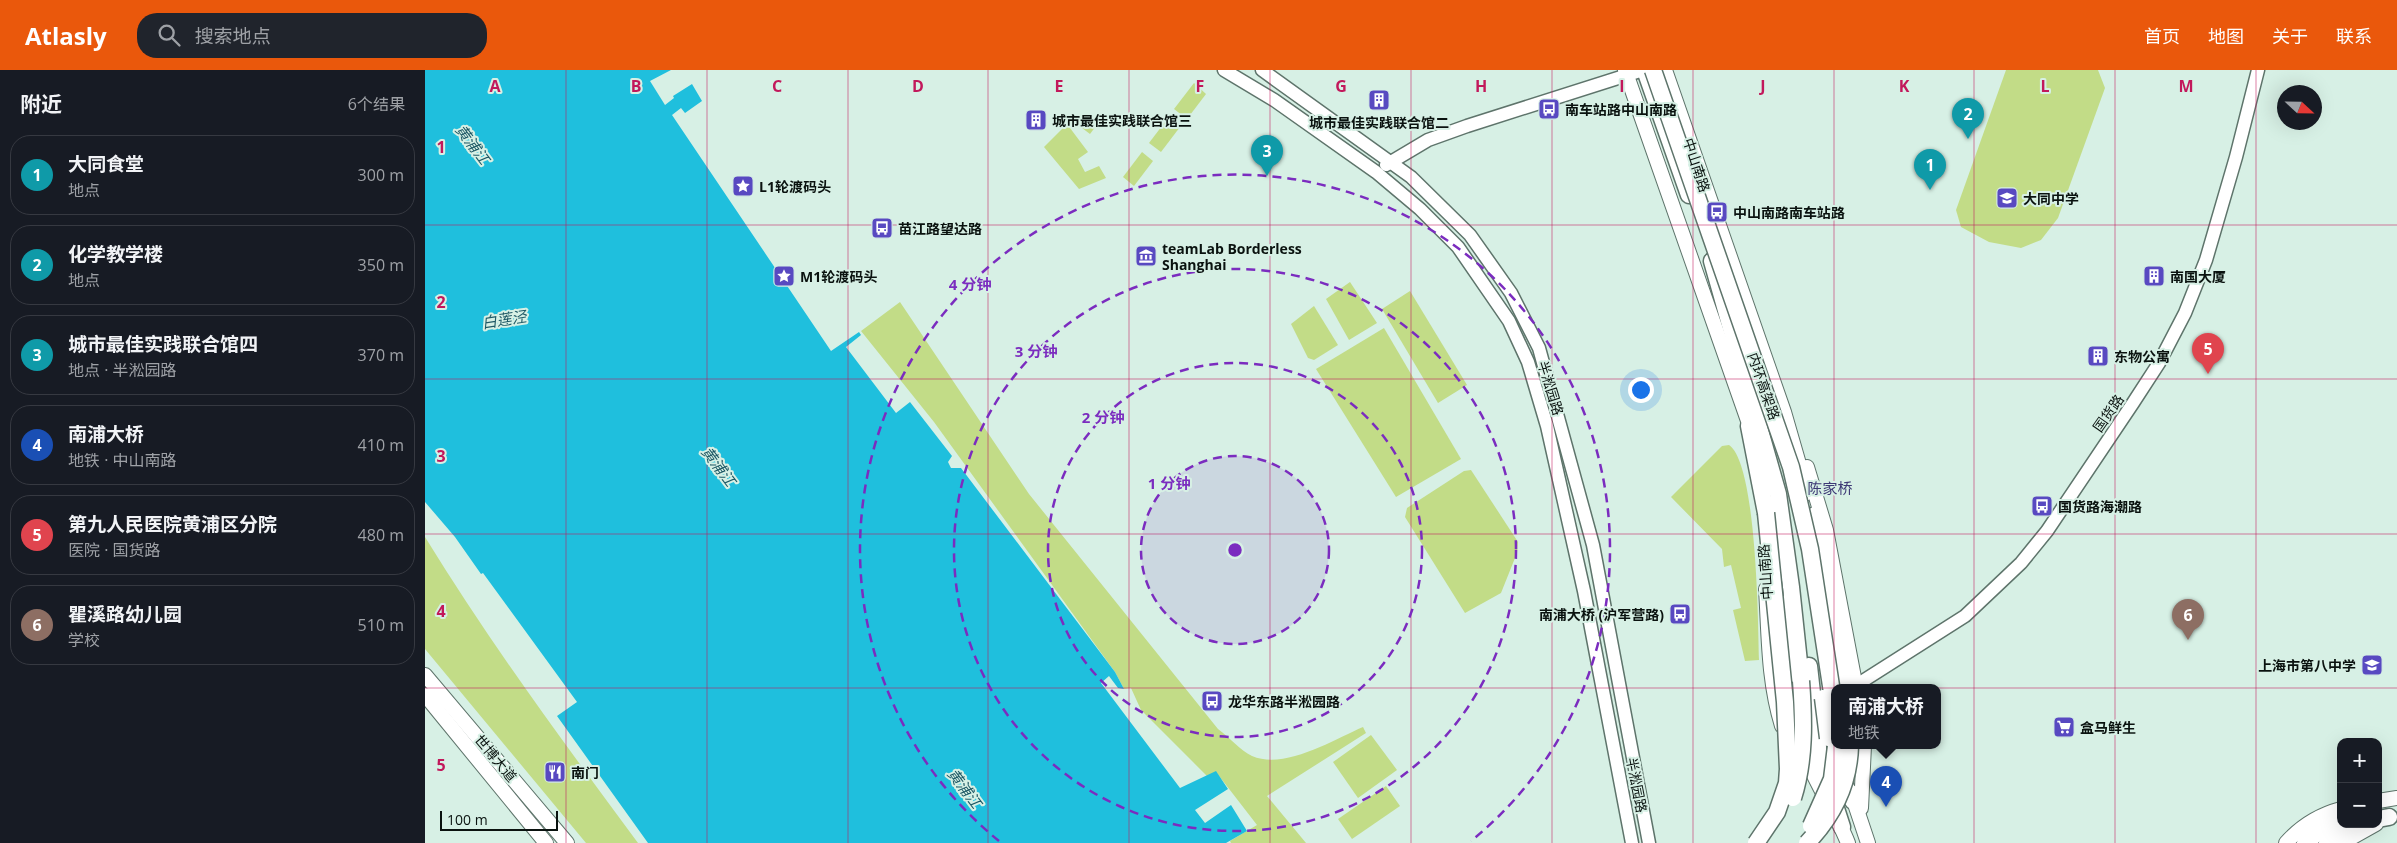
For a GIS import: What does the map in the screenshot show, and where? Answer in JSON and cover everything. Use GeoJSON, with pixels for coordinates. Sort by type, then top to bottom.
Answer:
{"type":"FeatureCollection","features":[{"type":"Feature","properties":{"kind":"highway","name":"内环高架路"},"geometry":{"type":"LineString","coordinates":[[1644,70],[1707,243],[1778,494],[1791,587],[1802,751],[1797,785],[1782,820],[1761,843]]}},
{"type":"Feature","properties":{"kind":"highway","name":"内环高架路"},"geometry":{"type":"LineString","coordinates":[[1653,70],[1787,450],[1809,549],[1831,687]]}},
{"type":"Feature","properties":{"kind":"highway"},"geometry":{"type":"LineString","coordinates":[[1747,417],[1766,513],[1785,702],[1788,769],[1783,796],[1777,812],[1756,843]]}},
{"type":"Feature","properties":{"kind":"highway"},"geometry":{"type":"LineString","coordinates":[[1796,486],[1832,779],[1812,826],[1797,843]]}},
{"type":"Feature","properties":{"kind":"highway"},"geometry":{"type":"LineString","coordinates":[[1778,494],[1799,578],[1827,742],[1836,768],[1853,801]]}},
{"type":"Feature","properties":{"kind":"highway"},"geometry":{"type":"LineString","coordinates":[[1815,515],[1822,562],[1851,684]]}},
{"type":"Feature","properties":{"kind":"highway"},"geometry":{"type":"LineString","coordinates":[[1827,742],[1824,778],[1842,827]]}},
{"type":"Feature","properties":{"kind":"highway"},"geometry":{"type":"LineString","coordinates":[[1807,843],[1820,829],[1837,804],[1846,782],[1851,749]]}},
{"type":"Feature","properties":{"kind":"highway"},"geometry":{"type":"LineString","coordinates":[[2305,843],[2337,817]]}},
{"type":"Feature","properties":{"kind":"highway"},"geometry":{"type":"LineString","coordinates":[[2327,843],[2348,828]]}},
{"type":"Feature","properties":{"kind":"main road","name":"半淞园路"},"geometry":{"type":"LineString","coordinates":[[1224,70],[1274,100],[1376,172],[1420,209],[1458,247],[1509,321],[1528,362],[1547,426],[1571,528],[1633,843]]}},
{"type":"Feature","properties":{"kind":"main road","name":"半淞园路"},"geometry":{"type":"LineString","coordinates":[[1261,70],[1411,177],[1470,235],[1511,293],[1539,348],[1593,545],[1649,843]]}},
{"type":"Feature","properties":{"kind":"main road"},"geometry":{"type":"LineString","coordinates":[[1376,172],[1428,140],[1548,101],[1626,72],[1644,70]]}},
{"type":"Feature","properties":{"kind":"main road","name":"中山南路"},"geometry":{"type":"LineString","coordinates":[[1665,70],[1780,402],[1799,464],[1836,684]]}},
{"type":"Feature","properties":{"kind":"main road","name":"国货路"},"geometry":{"type":"LineString","coordinates":[[1857,684],[1965,616],[2021,563],[2047,531],[2133,403],[2159,362],[2185,313],[2206,260],[2236,157],[2258,70]]}},
{"type":"Feature","properties":{"kind":"main road","name":"中山南路"},"geometry":{"type":"LineString","coordinates":[[1626,72],[1764,468],[1775,522],[1797,688],[1800,739],[1812,775]]}},
{"type":"Feature","properties":{"kind":"main road","name":"中山南路"},"geometry":{"type":"LineString","coordinates":[[1728,361],[1757,499],[1767,591],[1771,683],[1783,729],[1794,751],[1812,775],[1842,827],[1848,843]]}},
{"type":"Feature","properties":{"kind":"main road","name":"中山南路"},"geometry":{"type":"LineString","coordinates":[[1780,402],[1789,414],[1821,509],[1851,684]]}},
{"type":"Feature","properties":{"kind":"main road"},"geometry":{"type":"LineString","coordinates":[[1799,464],[1815,515]]}},
{"type":"Feature","properties":{"kind":"main road","name":"世博大道"},"geometry":{"type":"LineString","coordinates":[[425,675],[563,838]]}},
{"type":"Feature","properties":{"kind":"main road"},"geometry":{"type":"LineString","coordinates":[[1794,751],[1797,688]]}},
{"type":"Feature","properties":{"kind":"main road","name":"世博大道"},"geometry":{"type":"LineString","coordinates":[[425,695],[546,843]]}},
{"type":"Feature","properties":{"kind":"main road"},"geometry":{"type":"LineString","coordinates":[[1844,749],[1853,801],[1866,838]]}},
{"type":"Feature","properties":{"kind":"main road"},"geometry":{"type":"LineString","coordinates":[[1863,749],[1860,796],[1866,838]]}},
{"type":"Feature","properties":{"kind":"main road"},"geometry":{"type":"LineString","coordinates":[[2382,800],[2397,798]]}},
{"type":"Feature","properties":{"kind":"main road"},"geometry":{"type":"LineString","coordinates":[[2286,843],[2297,831],[2317,818],[2337,810]]}},
{"type":"Feature","properties":{"kind":"main road"},"geometry":{"type":"LineString","coordinates":[[2342,843],[2384,820]]}},
{"type":"Feature","properties":{"kind":"main road"},"geometry":{"type":"LineString","coordinates":[[546,843],[563,838]]}},
{"type":"Feature","properties":{"kind":"green space"},"geometry":{"type":"Polygon","coordinates":[[[2006,70],[2098,70],[2105,88],[2058,218],[2041,240],[2021,248],[1989,242],[1961,227],[1956,210],[2006,70]]]}},
{"type":"Feature","properties":{"kind":"green space"},"geometry":{"type":"Polygon","coordinates":[[[1194,83],[1206,94],[1187,119],[1174,109],[1194,83]]]}},
{"type":"Feature","properties":{"kind":"green space"},"geometry":{"type":"Polygon","coordinates":[[[1087,113],[1099,122],[1090,134],[1078,125],[1087,113]]]}},
{"type":"Feature","properties":{"kind":"green space"},"geometry":{"type":"Polygon","coordinates":[[[1168,118],[1180,127],[1161,152],[1149,143],[1168,118]]]}},
{"type":"Feature","properties":{"kind":"green space"},"geometry":{"type":"Polygon","coordinates":[[[1067,124],[1088,152],[1078,159],[1085,172],[1099,166],[1106,178],[1079,189],[1044,147],[1067,124]]]}},
{"type":"Feature","properties":{"kind":"green space"},"geometry":{"type":"Polygon","coordinates":[[[1142,152],[1153,161],[1134,186],[1123,177],[1142,152]]]}},
{"type":"Feature","properties":{"kind":"green space"},"geometry":{"type":"Polygon","coordinates":[[[1350,282],[1377,323],[1349,340],[1326,299],[1350,282]]]}},
{"type":"Feature","properties":{"kind":"green space"},"geometry":{"type":"Polygon","coordinates":[[[1410,291],[1467,385],[1438,403],[1382,309],[1410,291]]]}},
{"type":"Feature","properties":{"kind":"green space"},"geometry":{"type":"Polygon","coordinates":[[[900,302],[1029,494],[1218,729],[1252,756],[1265,759],[1279,759],[1309,752],[1363,727],[1366,733],[1267,796],[1306,843],[1231,843],[1230,841],[1257,825],[1216,772],[1207,776],[1141,710],[1131,688],[1124,689],[1115,672],[934,422],[861,331],[900,302]]]}},
{"type":"Feature","properties":{"kind":"green space"},"geometry":{"type":"Polygon","coordinates":[[[1314,306],[1338,345],[1314,360],[1308,358],[1291,324],[1314,306]]]}},
{"type":"Feature","properties":{"kind":"green space"},"geometry":{"type":"Polygon","coordinates":[[[1384,328],[1461,459],[1396,497],[1316,369],[1384,328]]]}},
{"type":"Feature","properties":{"kind":"green space"},"geometry":{"type":"Polygon","coordinates":[[[1729,445],[1738,458],[1751,512],[1759,660],[1745,661],[1733,610],[1741,608],[1731,565],[1724,567],[1722,549],[1671,497],[1722,446],[1729,445]]]}},
{"type":"Feature","properties":{"kind":"green space"},"geometry":{"type":"Polygon","coordinates":[[[1471,470],[1518,542],[1517,553],[1501,593],[1465,613],[1405,517],[1407,508],[1464,471],[1471,470]]]}},
{"type":"Feature","properties":{"kind":"green space"},"geometry":{"type":"Polygon","coordinates":[[[425,537],[501,654],[638,843],[586,843],[425,649],[425,537]]]}},
{"type":"Feature","properties":{"kind":"green space"},"geometry":{"type":"Polygon","coordinates":[[[1371,735],[1397,770],[1358,798],[1333,762],[1371,735]]]}},
{"type":"Feature","properties":{"kind":"green space"},"geometry":{"type":"Polygon","coordinates":[[[1386,786],[1400,806],[1352,839],[1338,819],[1386,786]]]}},
{"type":"Feature","properties":{"kind":"water"},"geometry":{"type":"Polygon","coordinates":[[[425,70],[671,70],[650,81],[665,105],[674,98],[673,96],[692,84],[702,101],[685,113],[681,108],[672,115],[831,351],[859,332],[861,335],[846,347],[896,413],[910,402],[952,456],[948,462],[951,468],[961,468],[1115,672],[1124,689],[1118,688],[1109,676],[1101,683],[1180,788],[1216,771],[1228,789],[1195,810],[1205,823],[1231,805],[1247,831],[1226,843],[648,843],[557,716],[577,702],[483,573],[481,574],[455,537],[425,502],[425,70]]]}},
{"type":"Feature","properties":{"kind":"place","name":"城市最佳实践联合馆二"},"geometry":{"type":"Point","coordinates":[1379,100]}},
{"type":"Feature","properties":{"kind":"place","name":"南车站路中山南路"},"geometry":{"type":"Point","coordinates":[1549,109]}},
{"type":"Feature","properties":{"kind":"place","name":"城市最佳实践联合馆三"},"geometry":{"type":"Point","coordinates":[1036,120]}},
{"type":"Feature","properties":{"kind":"place","name":"化学教学楼"},"geometry":{"type":"Point","coordinates":[1968,139]}},
{"type":"Feature","properties":{"kind":"place","name":"城市最佳实践联合馆四"},"geometry":{"type":"Point","coordinates":[1267,176]}},
{"type":"Feature","properties":{"kind":"place","name":"L1轮渡码头"},"geometry":{"type":"Point","coordinates":[743,186]}},
{"type":"Feature","properties":{"kind":"place","name":"大同食堂"},"geometry":{"type":"Point","coordinates":[1930,190]}},
{"type":"Feature","properties":{"kind":"place","name":"大同中学"},"geometry":{"type":"Point","coordinates":[2007,198]}},
{"type":"Feature","properties":{"kind":"place","name":"中山南路南车站路"},"geometry":{"type":"Point","coordinates":[1717,212]}},
{"type":"Feature","properties":{"kind":"place","name":"苗江路望达路"},"geometry":{"type":"Point","coordinates":[882,228]}},
{"type":"Feature","properties":{"kind":"place","name":"teamLab Borderless Shanghai"},"geometry":{"type":"Point","coordinates":[1146,256]}},
{"type":"Feature","properties":{"kind":"place","name":"M1轮渡码头"},"geometry":{"type":"Point","coordinates":[784,276]}},
{"type":"Feature","properties":{"kind":"place","name":"南国大厦"},"geometry":{"type":"Point","coordinates":[2154,276]}},
{"type":"Feature","properties":{"kind":"place","name":"东物公寓"},"geometry":{"type":"Point","coordinates":[2098,356]}},
{"type":"Feature","properties":{"kind":"place","name":"第九人民医院黄浦区分院"},"geometry":{"type":"Point","coordinates":[2208,374]}},
{"type":"Feature","properties":{"kind":"place","name":"国货路海潮路"},"geometry":{"type":"Point","coordinates":[2042,506]}},
{"type":"Feature","properties":{"kind":"place","name":"南浦大桥 (沪军营路)"},"geometry":{"type":"Point","coordinates":[1680,614]}},
{"type":"Feature","properties":{"kind":"place","name":"瞿溪路幼儿园"},"geometry":{"type":"Point","coordinates":[2188,640]}},
{"type":"Feature","properties":{"kind":"place","name":"上海市第八中学"},"geometry":{"type":"Point","coordinates":[2372,665]}},
{"type":"Feature","properties":{"kind":"place","name":"龙华东路半淞园路"},"geometry":{"type":"Point","coordinates":[1212,701]}},
{"type":"Feature","properties":{"kind":"place","name":"盒马鲜生"},"geometry":{"type":"Point","coordinates":[2064,727]}},
{"type":"Feature","properties":{"kind":"place","name":"南门"},"geometry":{"type":"Point","coordinates":[555,772]}},
{"type":"Feature","properties":{"kind":"place","name":"南浦大桥"},"geometry":{"type":"Point","coordinates":[1886,807]}},
{"type":"Feature","properties":{"kind":"district","name":"陈家桥"},"geometry":{"type":"Point","coordinates":[1830,488]}},
{"type":"Feature","properties":{"kind":"water label","name":"黄浦江"},"geometry":{"type":"Point","coordinates":[473,144]}},
{"type":"Feature","properties":{"kind":"water label","name":"白莲泾"},"geometry":{"type":"Point","coordinates":[504,319]}},
{"type":"Feature","properties":{"kind":"water label","name":"黄浦江"},"geometry":{"type":"Point","coordinates":[719,466]}},
{"type":"Feature","properties":{"kind":"water label","name":"黄浦江"},"geometry":{"type":"Point","coordinates":[965,788]}}]}
